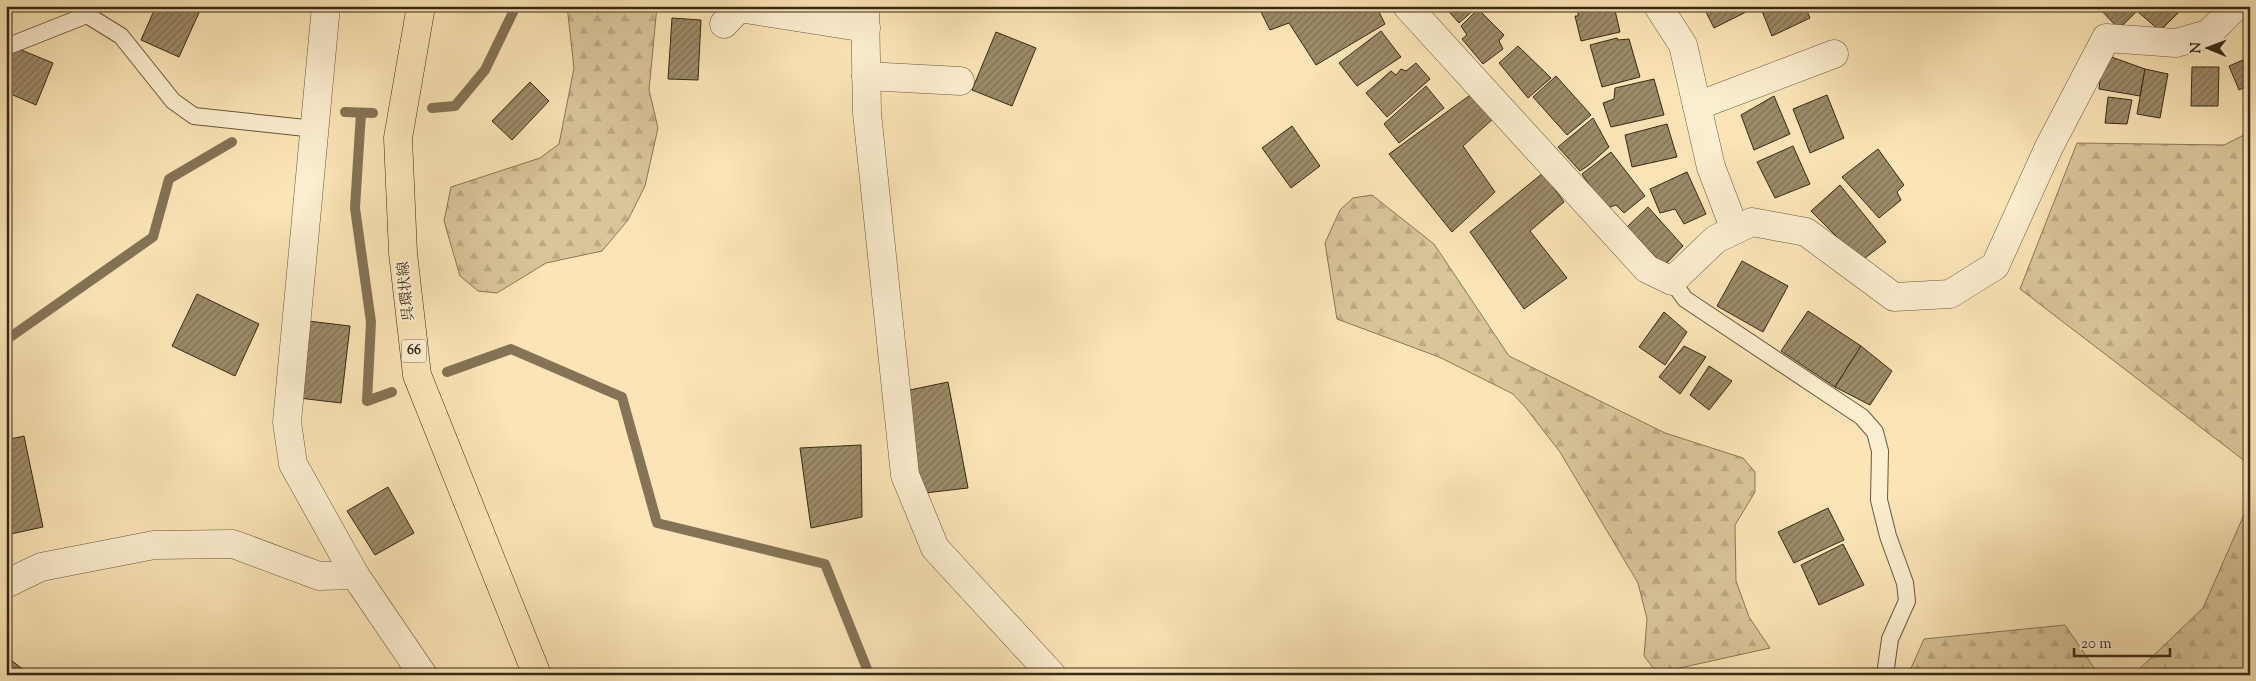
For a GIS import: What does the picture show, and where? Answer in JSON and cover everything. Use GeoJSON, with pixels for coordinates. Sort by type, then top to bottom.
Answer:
{"type":"FeatureCollection","features":[{"type":"Feature","properties":{"kind":"main road","name":"呉環状線"},"geometry":{"type":"LineString","coordinates":[[421,6],[398,138],[403,253],[417,375],[537,675]]}},
{"type":"Feature","properties":{"kind":"street"},"geometry":{"type":"LineString","coordinates":[[326,6],[287,422],[293,464],[355,575],[423,675]]}},
{"type":"Feature","properties":{"kind":"street"},"geometry":{"type":"LineString","coordinates":[[1407,6],[1647,269],[1672,281],[1716,238],[1752,222],[1806,232],[1894,298],[1950,294],[1995,266],[2049,147],[2106,38],[2176,43],[2208,34],[2236,6]]}},
{"type":"Feature","properties":{"kind":"street"},"geometry":{"type":"LineString","coordinates":[[1658,6],[1683,45],[1712,167],[1735,230]]}},
{"type":"Feature","properties":{"kind":"street"},"geometry":{"type":"LineString","coordinates":[[724,24],[739,8],[865,17],[867,113],[905,476],[935,548],[1052,675]]}},
{"type":"Feature","properties":{"kind":"street"},"geometry":{"type":"LineString","coordinates":[[1697,106],[1834,54]]}},
{"type":"Feature","properties":{"kind":"street"},"geometry":{"type":"LineString","coordinates":[[866,76],[960,81]]}},
{"type":"Feature","properties":{"kind":"street"},"geometry":{"type":"LineString","coordinates":[[6,584],[41,567],[154,545],[233,544],[319,576],[355,575]]}},
{"type":"Feature","properties":{"kind":"lane"},"geometry":{"type":"LineString","coordinates":[[6,47],[87,11],[121,36],[173,101],[194,116],[315,129]]}},
{"type":"Feature","properties":{"kind":"lane"},"geometry":{"type":"LineString","coordinates":[[1672,281],[1685,299],[1862,417],[1876,432],[1880,451],[1878,500],[1888,536],[1905,583],[1907,602],[1890,639],[1885,675]]}},
{"type":"Feature","properties":{"kind":"green space"},"geometry":{"type":"Polygon","coordinates":[[[567,6],[657,6],[649,90],[658,128],[645,186],[628,220],[602,251],[546,263],[497,293],[478,291],[460,276],[444,221],[451,187],[540,158],[559,144],[574,68],[567,6]]]}},
{"type":"Feature","properties":{"kind":"green space"},"geometry":{"type":"Polygon","coordinates":[[[2250,132],[2250,465],[2020,289],[2077,143],[2224,145],[2250,132]]]}},
{"type":"Feature","properties":{"kind":"green space"},"geometry":{"type":"Polygon","coordinates":[[[1372,195],[1434,244],[1509,356],[1665,433],[1743,458],[1755,472],[1755,492],[1735,525],[1736,581],[1749,617],[1770,648],[1657,673],[1644,656],[1647,619],[1638,583],[1560,452],[1525,407],[1513,394],[1439,357],[1337,319],[1325,243],[1340,210],[1353,198],[1372,195]]]}},
{"type":"Feature","properties":{"kind":"green space"},"geometry":{"type":"Polygon","coordinates":[[[2250,501],[2250,675],[2133,675],[2203,608],[2250,501]]]}},
{"type":"Feature","properties":{"kind":"green space"},"geometry":{"type":"Polygon","coordinates":[[[2065,625],[2099,675],[1908,675],[1924,639],[2065,625]]]}},
{"type":"Feature","properties":{"kind":"building"},"geometry":{"type":"Polygon","coordinates":[[[156,6],[202,6],[179,57],[141,40],[156,6]]]}},
{"type":"Feature","properties":{"kind":"building"},"geometry":{"type":"Polygon","coordinates":[[[1258,6],[1347,6],[1349,10],[1357,6],[1376,6],[1385,24],[1316,65],[1289,23],[1270,30],[1258,6]]]}},
{"type":"Feature","properties":{"kind":"building"},"geometry":{"type":"Polygon","coordinates":[[[1444,6],[1475,6],[1476,8],[1459,23],[1444,6]]]}},
{"type":"Feature","properties":{"kind":"building"},"geometry":{"type":"Polygon","coordinates":[[[1586,6],[1614,6],[1620,32],[1581,41],[1575,16],[1578,16],[1578,10],[1586,6]]]}},
{"type":"Feature","properties":{"kind":"building"},"geometry":{"type":"Polygon","coordinates":[[[1703,6],[1744,6],[1746,12],[1714,28],[1703,6]]]}},
{"type":"Feature","properties":{"kind":"building"},"geometry":{"type":"Polygon","coordinates":[[[1760,6],[1805,6],[1810,18],[1772,36],[1760,6]]]}},
{"type":"Feature","properties":{"kind":"building"},"geometry":{"type":"Polygon","coordinates":[[[2097,6],[2185,6],[2160,31],[2137,11],[2119,29],[2097,6]]]}},
{"type":"Feature","properties":{"kind":"building"},"geometry":{"type":"Polygon","coordinates":[[[1478,9],[1504,35],[1499,41],[1503,49],[1483,64],[1462,39],[1467,35],[1461,26],[1478,9]]]}},
{"type":"Feature","properties":{"kind":"building"},"geometry":{"type":"Polygon","coordinates":[[[672,18],[701,20],[698,80],[668,79],[672,18]]]}},
{"type":"Feature","properties":{"kind":"building"},"geometry":{"type":"Polygon","coordinates":[[[1381,31],[1401,57],[1357,86],[1339,63],[1381,31]]]}},
{"type":"Feature","properties":{"kind":"building"},"geometry":{"type":"Polygon","coordinates":[[[996,32],[1036,48],[1012,106],[972,90],[996,32]]]}},
{"type":"Feature","properties":{"kind":"building"},"geometry":{"type":"Polygon","coordinates":[[[1617,38],[1618,40],[1629,39],[1640,77],[1602,87],[1590,45],[1617,38]]]}},
{"type":"Feature","properties":{"kind":"building"},"geometry":{"type":"Polygon","coordinates":[[[1518,46],[1551,78],[1528,98],[1499,63],[1518,46]]]}},
{"type":"Feature","properties":{"kind":"building"},"geometry":{"type":"Polygon","coordinates":[[[14,47],[53,63],[36,105],[6,92],[6,66],[14,47]]]}},
{"type":"Feature","properties":{"kind":"building"},"geometry":{"type":"Polygon","coordinates":[[[2103,54],[2145,69],[2140,96],[2099,89],[2103,54]]]}},
{"type":"Feature","properties":{"kind":"building"},"geometry":{"type":"Polygon","coordinates":[[[2250,57],[2250,85],[2239,90],[2229,66],[2250,57]]]}},
{"type":"Feature","properties":{"kind":"building"},"geometry":{"type":"Polygon","coordinates":[[[1416,63],[1430,79],[1387,117],[1366,93],[1391,71],[1396,75],[1401,69],[1406,71],[1416,63]]]}},
{"type":"Feature","properties":{"kind":"building"},"geometry":{"type":"Polygon","coordinates":[[[2192,67],[2219,67],[2218,106],[2191,106],[2192,67]]]}},
{"type":"Feature","properties":{"kind":"building"},"geometry":{"type":"Polygon","coordinates":[[[2145,69],[2168,74],[2160,118],[2137,114],[2145,69]]]}},
{"type":"Feature","properties":{"kind":"building"},"geometry":{"type":"Polygon","coordinates":[[[1556,76],[1591,115],[1567,135],[1533,97],[1556,76]]]}},
{"type":"Feature","properties":{"kind":"building"},"geometry":{"type":"Polygon","coordinates":[[[1654,79],[1664,115],[1611,127],[1603,103],[1614,99],[1615,88],[1654,79]]]}},
{"type":"Feature","properties":{"kind":"building"},"geometry":{"type":"Polygon","coordinates":[[[530,82],[549,101],[512,140],[492,121],[530,82]]]}},
{"type":"Feature","properties":{"kind":"building"},"geometry":{"type":"Polygon","coordinates":[[[1426,86],[1444,108],[1399,143],[1384,124],[1426,86]]]}},
{"type":"Feature","properties":{"kind":"building"},"geometry":{"type":"Polygon","coordinates":[[[1473,93],[1495,117],[1463,146],[1495,192],[1452,232],[1389,154],[1473,93]]]}},
{"type":"Feature","properties":{"kind":"building"},"geometry":{"type":"Polygon","coordinates":[[[1827,95],[1844,138],[1810,153],[1793,109],[1827,95]]]}},
{"type":"Feature","properties":{"kind":"building"},"geometry":{"type":"Polygon","coordinates":[[[1774,96],[1790,134],[1754,150],[1741,115],[1774,96]]]}},
{"type":"Feature","properties":{"kind":"building"},"geometry":{"type":"Polygon","coordinates":[[[2108,97],[2132,100],[2127,124],[2105,123],[2108,97]]]}},
{"type":"Feature","properties":{"kind":"building"},"geometry":{"type":"Polygon","coordinates":[[[1593,118],[1609,147],[1580,171],[1558,147],[1593,118]]]}},
{"type":"Feature","properties":{"kind":"building"},"geometry":{"type":"Polygon","coordinates":[[[1667,124],[1677,157],[1632,167],[1625,135],[1667,124]]]}},
{"type":"Feature","properties":{"kind":"building"},"geometry":{"type":"Polygon","coordinates":[[[1292,126],[1320,166],[1291,188],[1262,148],[1292,126]]]}},
{"type":"Feature","properties":{"kind":"building"},"geometry":{"type":"Polygon","coordinates":[[[1793,146],[1810,184],[1775,198],[1757,162],[1793,146]]]}},
{"type":"Feature","properties":{"kind":"building"},"geometry":{"type":"Polygon","coordinates":[[[1878,149],[1904,185],[1897,192],[1901,200],[1879,218],[1842,177],[1878,149]]]}},
{"type":"Feature","properties":{"kind":"building"},"geometry":{"type":"Polygon","coordinates":[[[1611,152],[1645,196],[1624,213],[1616,205],[1605,209],[1582,174],[1611,152]]]}},
{"type":"Feature","properties":{"kind":"building"},"geometry":{"type":"Polygon","coordinates":[[[1687,172],[1706,214],[1684,224],[1675,209],[1660,213],[1650,189],[1687,172]]]}},
{"type":"Feature","properties":{"kind":"building"},"geometry":{"type":"Polygon","coordinates":[[[1543,173],[1564,202],[1530,231],[1567,278],[1524,309],[1470,232],[1543,173]]]}},
{"type":"Feature","properties":{"kind":"building"},"geometry":{"type":"Polygon","coordinates":[[[1840,185],[1886,242],[1861,261],[1811,211],[1840,185]]]}},
{"type":"Feature","properties":{"kind":"building"},"geometry":{"type":"Polygon","coordinates":[[[1648,207],[1683,246],[1664,266],[1627,227],[1648,207]]]}},
{"type":"Feature","properties":{"kind":"building"},"geometry":{"type":"Polygon","coordinates":[[[1742,261],[1788,286],[1763,332],[1717,306],[1742,261]]]}},
{"type":"Feature","properties":{"kind":"building"},"geometry":{"type":"Polygon","coordinates":[[[197,294],[259,324],[235,376],[172,346],[197,294]]]}},
{"type":"Feature","properties":{"kind":"building"},"geometry":{"type":"Polygon","coordinates":[[[1808,311],[1861,346],[1835,387],[1781,351],[1808,311]]]}},
{"type":"Feature","properties":{"kind":"building"},"geometry":{"type":"Polygon","coordinates":[[[1664,312],[1687,332],[1665,365],[1639,347],[1664,312]]]}},
{"type":"Feature","properties":{"kind":"building"},"geometry":{"type":"Polygon","coordinates":[[[308,321],[350,326],[341,403],[299,398],[308,321]]]}},
{"type":"Feature","properties":{"kind":"building"},"geometry":{"type":"Polygon","coordinates":[[[1684,346],[1706,357],[1680,394],[1659,377],[1684,346]]]}},
{"type":"Feature","properties":{"kind":"building"},"geometry":{"type":"Polygon","coordinates":[[[1861,346],[1892,371],[1870,405],[1835,387],[1861,346]]]}},
{"type":"Feature","properties":{"kind":"building"},"geometry":{"type":"Polygon","coordinates":[[[1709,366],[1732,381],[1709,410],[1690,395],[1709,366]]]}},
{"type":"Feature","properties":{"kind":"building"},"geometry":{"type":"Polygon","coordinates":[[[948,382],[968,488],[916,494],[905,391],[948,382]]]}},
{"type":"Feature","properties":{"kind":"building"},"geometry":{"type":"Polygon","coordinates":[[[24,436],[43,527],[6,535],[6,440],[24,436]]]}},
{"type":"Feature","properties":{"kind":"building"},"geometry":{"type":"Polygon","coordinates":[[[861,445],[862,517],[811,528],[800,448],[861,445]]]}},
{"type":"Feature","properties":{"kind":"building"},"geometry":{"type":"Polygon","coordinates":[[[388,487],[414,533],[375,555],[347,511],[388,487]]]}},
{"type":"Feature","properties":{"kind":"building"},"geometry":{"type":"Polygon","coordinates":[[[1828,508],[1844,540],[1794,563],[1778,532],[1828,508]]]}},
{"type":"Feature","properties":{"kind":"building"},"geometry":{"type":"Polygon","coordinates":[[[1843,544],[1864,585],[1819,605],[1801,565],[1843,544]]]}},
{"type":"Feature","properties":{"kind":"building"},"geometry":{"type":"Polygon","coordinates":[[[6,656],[25,671],[22,675],[6,675],[6,656]]]}},
{"type":"Feature","properties":{"kind":"waterway"},"geometry":{"type":"LineString","coordinates":[[432,108],[455,106],[485,70],[516,6]]}},
{"type":"Feature","properties":{"kind":"waterway"},"geometry":{"type":"LineString","coordinates":[[345,112],[373,113]]}},
{"type":"Feature","properties":{"kind":"waterway"},"geometry":{"type":"LineString","coordinates":[[361,113],[355,208],[371,322],[367,401],[392,392]]}},
{"type":"Feature","properties":{"kind":"waterway"},"geometry":{"type":"LineString","coordinates":[[6,340],[153,237],[169,179],[232,142]]}},
{"type":"Feature","properties":{"kind":"waterway"},"geometry":{"type":"LineString","coordinates":[[447,372],[511,349],[622,397],[657,523],[825,564],[867,669],[866,675]]}}]}
